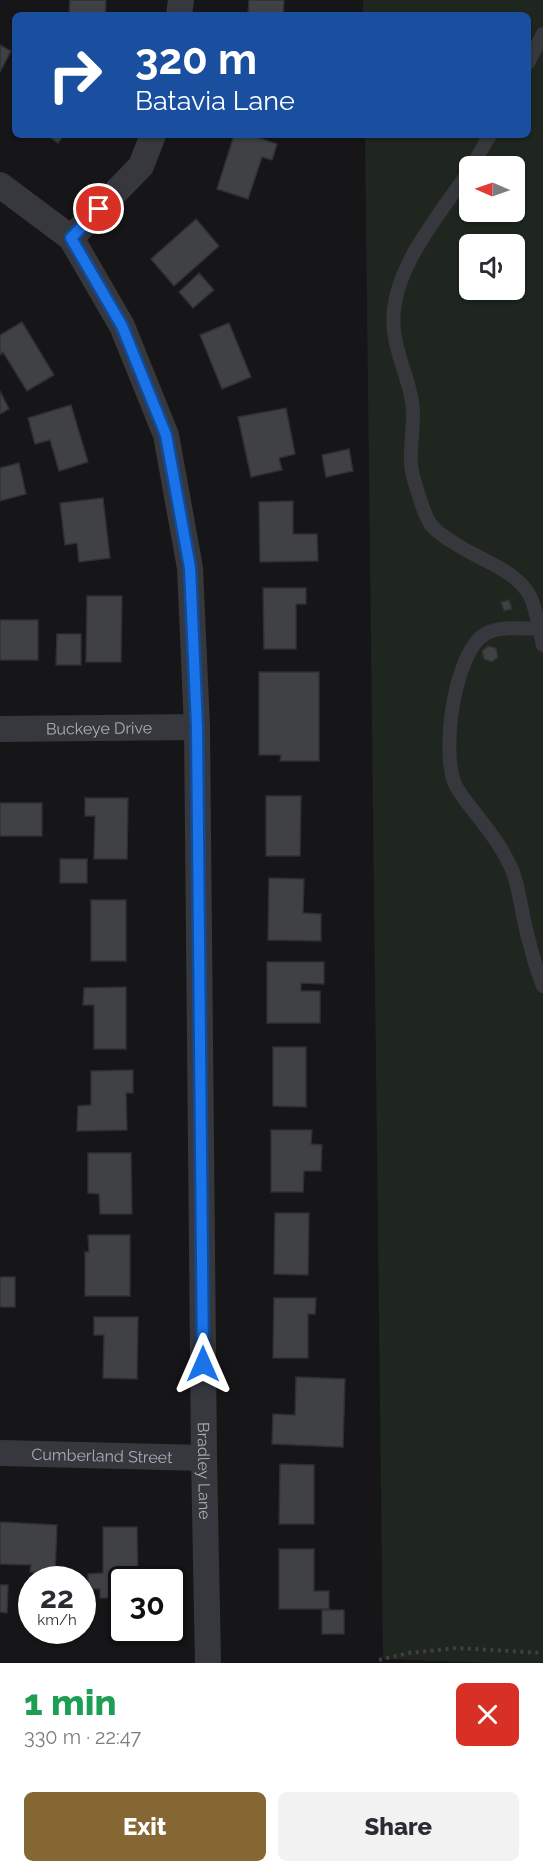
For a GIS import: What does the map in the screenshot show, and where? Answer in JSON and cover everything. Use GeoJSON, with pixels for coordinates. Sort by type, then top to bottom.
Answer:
{"type":"FeatureCollection","features":[{"type":"Feature","properties":{"kind":"street"},"geometry":{"type":"LineString","coordinates":[[71,238],[141,166],[152,138]]}},
{"type":"Feature","properties":{"kind":"street","name":"Bradley Lane"},"geometry":{"type":"LineString","coordinates":[[0,185],[71,238],[122,326],[166,435],[190,568],[197,727],[208,1663]]}},
{"type":"Feature","properties":{"kind":"street","name":"Buckeye Drive"},"geometry":{"type":"LineString","coordinates":[[0,729],[197,727]]}},
{"type":"Feature","properties":{"kind":"street","name":"Cumberland Street"},"geometry":{"type":"LineString","coordinates":[[0,1454],[204,1458]]}},
{"type":"Feature","properties":{"kind":"lane"},"geometry":{"type":"LineString","coordinates":[[531,57],[543,34]]}},
{"type":"Feature","properties":{"kind":"lane"},"geometry":{"type":"LineString","coordinates":[[478,156],[488,138]]}},
{"type":"Feature","properties":{"kind":"lane"},"geometry":{"type":"LineString","coordinates":[[459,186],[411,256],[393,307],[395,342],[412,400],[411,466],[422,507],[430,524],[450,540],[519,583],[530,597],[541,629],[543,645]]}},
{"type":"Feature","properties":{"kind":"lane"},"geometry":{"type":"LineString","coordinates":[[541,629],[496,630],[485,634],[475,643],[467,655],[456,694],[448,742],[450,765],[455,784],[501,847],[514,874],[532,955],[543,986]]}},
{"type":"Feature","properties":{"kind":"path"},"geometry":{"type":"LineString","coordinates":[[379,1660],[409,1653],[456,1648],[543,1653]]}},
{"type":"Feature","properties":{"kind":"shaded area"},"geometry":{"type":"Polygon","coordinates":[[[363,0],[543,0],[543,1663],[383,1659],[365,138],[531,138],[531,12],[363,12],[363,0]]]}},
{"type":"Feature","properties":{"kind":"building"},"geometry":{"type":"Polygon","coordinates":[[[70,0],[106,0],[105,12],[69,12],[70,0]]]}},
{"type":"Feature","properties":{"kind":"building"},"geometry":{"type":"Polygon","coordinates":[[[249,0],[284,0],[283,12],[248,12],[249,0]]]}},
{"type":"Feature","properties":{"kind":"building"},"geometry":{"type":"Polygon","coordinates":[[[0,45],[11,51],[0,72],[0,45]]]}},
{"type":"Feature","properties":{"kind":"building"},"geometry":{"type":"Polygon","coordinates":[[[51,138],[62,138],[58,143],[51,138]]]}},
{"type":"Feature","properties":{"kind":"building"},"geometry":{"type":"Polygon","coordinates":[[[233,138],[259,138],[277,144],[272,160],[262,157],[248,199],[217,189],[233,138]]]}},
{"type":"Feature","properties":{"kind":"building"},"geometry":{"type":"Polygon","coordinates":[[[196,219],[219,246],[174,286],[151,259],[196,219]]]}},
{"type":"Feature","properties":{"kind":"building"},"geometry":{"type":"Polygon","coordinates":[[[199,273],[214,290],[193,308],[179,292],[199,273]]]}},
{"type":"Feature","properties":{"kind":"building"},"geometry":{"type":"Polygon","coordinates":[[[22,322],[54,375],[27,391],[3,352],[0,355],[0,335],[22,322]]]}},
{"type":"Feature","properties":{"kind":"building"},"geometry":{"type":"Polygon","coordinates":[[[229,323],[251,377],[222,389],[200,335],[229,323]]]}},
{"type":"Feature","properties":{"kind":"building"},"geometry":{"type":"Polygon","coordinates":[[[0,391],[9,409],[0,414],[0,391]]]}},
{"type":"Feature","properties":{"kind":"building"},"geometry":{"type":"Polygon","coordinates":[[[71,405],[88,462],[59,471],[50,440],[35,444],[28,418],[71,405]]]}},
{"type":"Feature","properties":{"kind":"building"},"geometry":{"type":"Polygon","coordinates":[[[286,408],[295,454],[279,458],[282,470],[251,477],[238,417],[286,408]]]}},
{"type":"Feature","properties":{"kind":"building"},"geometry":{"type":"Polygon","coordinates":[[[349,449],[353,471],[326,477],[322,455],[349,449]]]}},
{"type":"Feature","properties":{"kind":"building"},"geometry":{"type":"Polygon","coordinates":[[[19,463],[26,494],[0,501],[0,468],[19,463]]]}},
{"type":"Feature","properties":{"kind":"building"},"geometry":{"type":"Polygon","coordinates":[[[103,498],[110,558],[79,562],[77,543],[65,545],[60,503],[103,498]]]}},
{"type":"Feature","properties":{"kind":"building"},"geometry":{"type":"Polygon","coordinates":[[[293,501],[293,534],[317,534],[318,561],[260,562],[259,502],[293,501]]]}},
{"type":"Feature","properties":{"kind":"building"},"geometry":{"type":"Polygon","coordinates":[[[263,588],[306,588],[306,604],[296,604],[296,649],[264,649],[263,588]]]}},
{"type":"Feature","properties":{"kind":"building"},"geometry":{"type":"Polygon","coordinates":[[[87,596],[122,596],[121,662],[86,662],[87,596]]]}},
{"type":"Feature","properties":{"kind":"building"},"geometry":{"type":"Polygon","coordinates":[[[509,600],[512,609],[504,611],[501,602],[509,600]]]}},
{"type":"Feature","properties":{"kind":"building"},"geometry":{"type":"Polygon","coordinates":[[[0,620],[38,620],[38,660],[0,660],[0,620]]]}},
{"type":"Feature","properties":{"kind":"building"},"geometry":{"type":"Polygon","coordinates":[[[57,634],[81,634],[81,665],[56,665],[57,634]]]}},
{"type":"Feature","properties":{"kind":"building"},"geometry":{"type":"Polygon","coordinates":[[[488,646],[496,648],[498,657],[492,662],[484,659],[482,651],[488,646]]]}},
{"type":"Feature","properties":{"kind":"building"},"geometry":{"type":"Polygon","coordinates":[[[259,672],[319,672],[319,761],[280,761],[281,755],[259,755],[259,672]]]}},
{"type":"Feature","properties":{"kind":"building"},"geometry":{"type":"Polygon","coordinates":[[[266,796],[301,796],[300,856],[266,856],[266,796]]]}},
{"type":"Feature","properties":{"kind":"building"},"geometry":{"type":"Polygon","coordinates":[[[85,798],[128,798],[127,859],[94,859],[95,816],[85,816],[85,798]]]}},
{"type":"Feature","properties":{"kind":"building"},"geometry":{"type":"Polygon","coordinates":[[[0,803],[42,803],[42,836],[0,836],[0,803]]]}},
{"type":"Feature","properties":{"kind":"building"},"geometry":{"type":"Polygon","coordinates":[[[60,859],[87,859],[87,883],[60,883],[60,859]]]}},
{"type":"Feature","properties":{"kind":"building"},"geometry":{"type":"Polygon","coordinates":[[[269,878],[304,879],[303,913],[321,914],[321,941],[268,940],[269,878]]]}},
{"type":"Feature","properties":{"kind":"building"},"geometry":{"type":"Polygon","coordinates":[[[91,900],[126,900],[126,961],[91,961],[91,900]]]}},
{"type":"Feature","properties":{"kind":"building"},"geometry":{"type":"Polygon","coordinates":[[[267,962],[324,962],[324,984],[301,983],[301,991],[320,991],[320,1023],[267,1023],[267,962]]]}},
{"type":"Feature","properties":{"kind":"building"},"geometry":{"type":"Polygon","coordinates":[[[126,987],[126,1049],[94,1049],[94,1005],[83,1005],[84,988],[126,987]]]}},
{"type":"Feature","properties":{"kind":"building"},"geometry":{"type":"Polygon","coordinates":[[[273,1047],[306,1047],[306,1107],[273,1106],[273,1047]]]}},
{"type":"Feature","properties":{"kind":"building"},"geometry":{"type":"Polygon","coordinates":[[[133,1070],[133,1093],[126,1093],[127,1130],[77,1131],[78,1106],[91,1105],[91,1071],[133,1070]]]}},
{"type":"Feature","properties":{"kind":"building"},"geometry":{"type":"Polygon","coordinates":[[[271,1130],[312,1130],[311,1144],[322,1145],[321,1171],[304,1171],[303,1192],[271,1192],[271,1130]]]}},
{"type":"Feature","properties":{"kind":"building"},"geometry":{"type":"Polygon","coordinates":[[[88,1153],[131,1153],[132,1214],[100,1214],[99,1194],[88,1193],[88,1153]]]}},
{"type":"Feature","properties":{"kind":"building"},"geometry":{"type":"Polygon","coordinates":[[[275,1213],[309,1213],[308,1275],[274,1274],[275,1213]]]}},
{"type":"Feature","properties":{"kind":"building"},"geometry":{"type":"Polygon","coordinates":[[[88,1235],[130,1235],[130,1296],[85,1296],[85,1252],[89,1252],[88,1235]]]}},
{"type":"Feature","properties":{"kind":"building"},"geometry":{"type":"Polygon","coordinates":[[[0,1277],[15,1277],[15,1307],[0,1307],[0,1277]]]}},
{"type":"Feature","properties":{"kind":"building"},"geometry":{"type":"Polygon","coordinates":[[[274,1298],[316,1298],[315,1314],[308,1314],[308,1358],[273,1358],[274,1298]]]}},
{"type":"Feature","properties":{"kind":"building"},"geometry":{"type":"Polygon","coordinates":[[[94,1317],[138,1317],[137,1379],[103,1378],[104,1335],[94,1335],[94,1317]]]}},
{"type":"Feature","properties":{"kind":"building"},"geometry":{"type":"Polygon","coordinates":[[[296,1377],[345,1379],[343,1447],[272,1444],[273,1414],[295,1415],[296,1377]]]}},
{"type":"Feature","properties":{"kind":"building"},"geometry":{"type":"Polygon","coordinates":[[[280,1464],[314,1465],[314,1524],[279,1524],[280,1464]]]}},
{"type":"Feature","properties":{"kind":"building"},"geometry":{"type":"Polygon","coordinates":[[[0,1522],[57,1525],[55,1566],[0,1564],[0,1522]]]}},
{"type":"Feature","properties":{"kind":"building"},"geometry":{"type":"Polygon","coordinates":[[[103,1527],[137,1527],[138,1566],[108,1566],[108,1598],[100,1598],[100,1589],[96,1589],[96,1573],[103,1573],[103,1527]]]}},
{"type":"Feature","properties":{"kind":"building"},"geometry":{"type":"Polygon","coordinates":[[[279,1549],[314,1549],[314,1591],[329,1591],[329,1609],[279,1609],[279,1549]]]}},
{"type":"Feature","properties":{"kind":"building"},"geometry":{"type":"Polygon","coordinates":[[[0,1585],[8,1585],[7,1613],[0,1612],[0,1585]]]}},
{"type":"Feature","properties":{"kind":"building"},"geometry":{"type":"Polygon","coordinates":[[[322,1610],[344,1610],[344,1634],[322,1634],[322,1610]]]}},
{"type":"Feature","properties":{"kind":"route"},"geometry":{"type":"LineString","coordinates":[[99,209],[71,238],[122,326],[166,435],[190,568],[197,727],[203,1364]]}}]}
